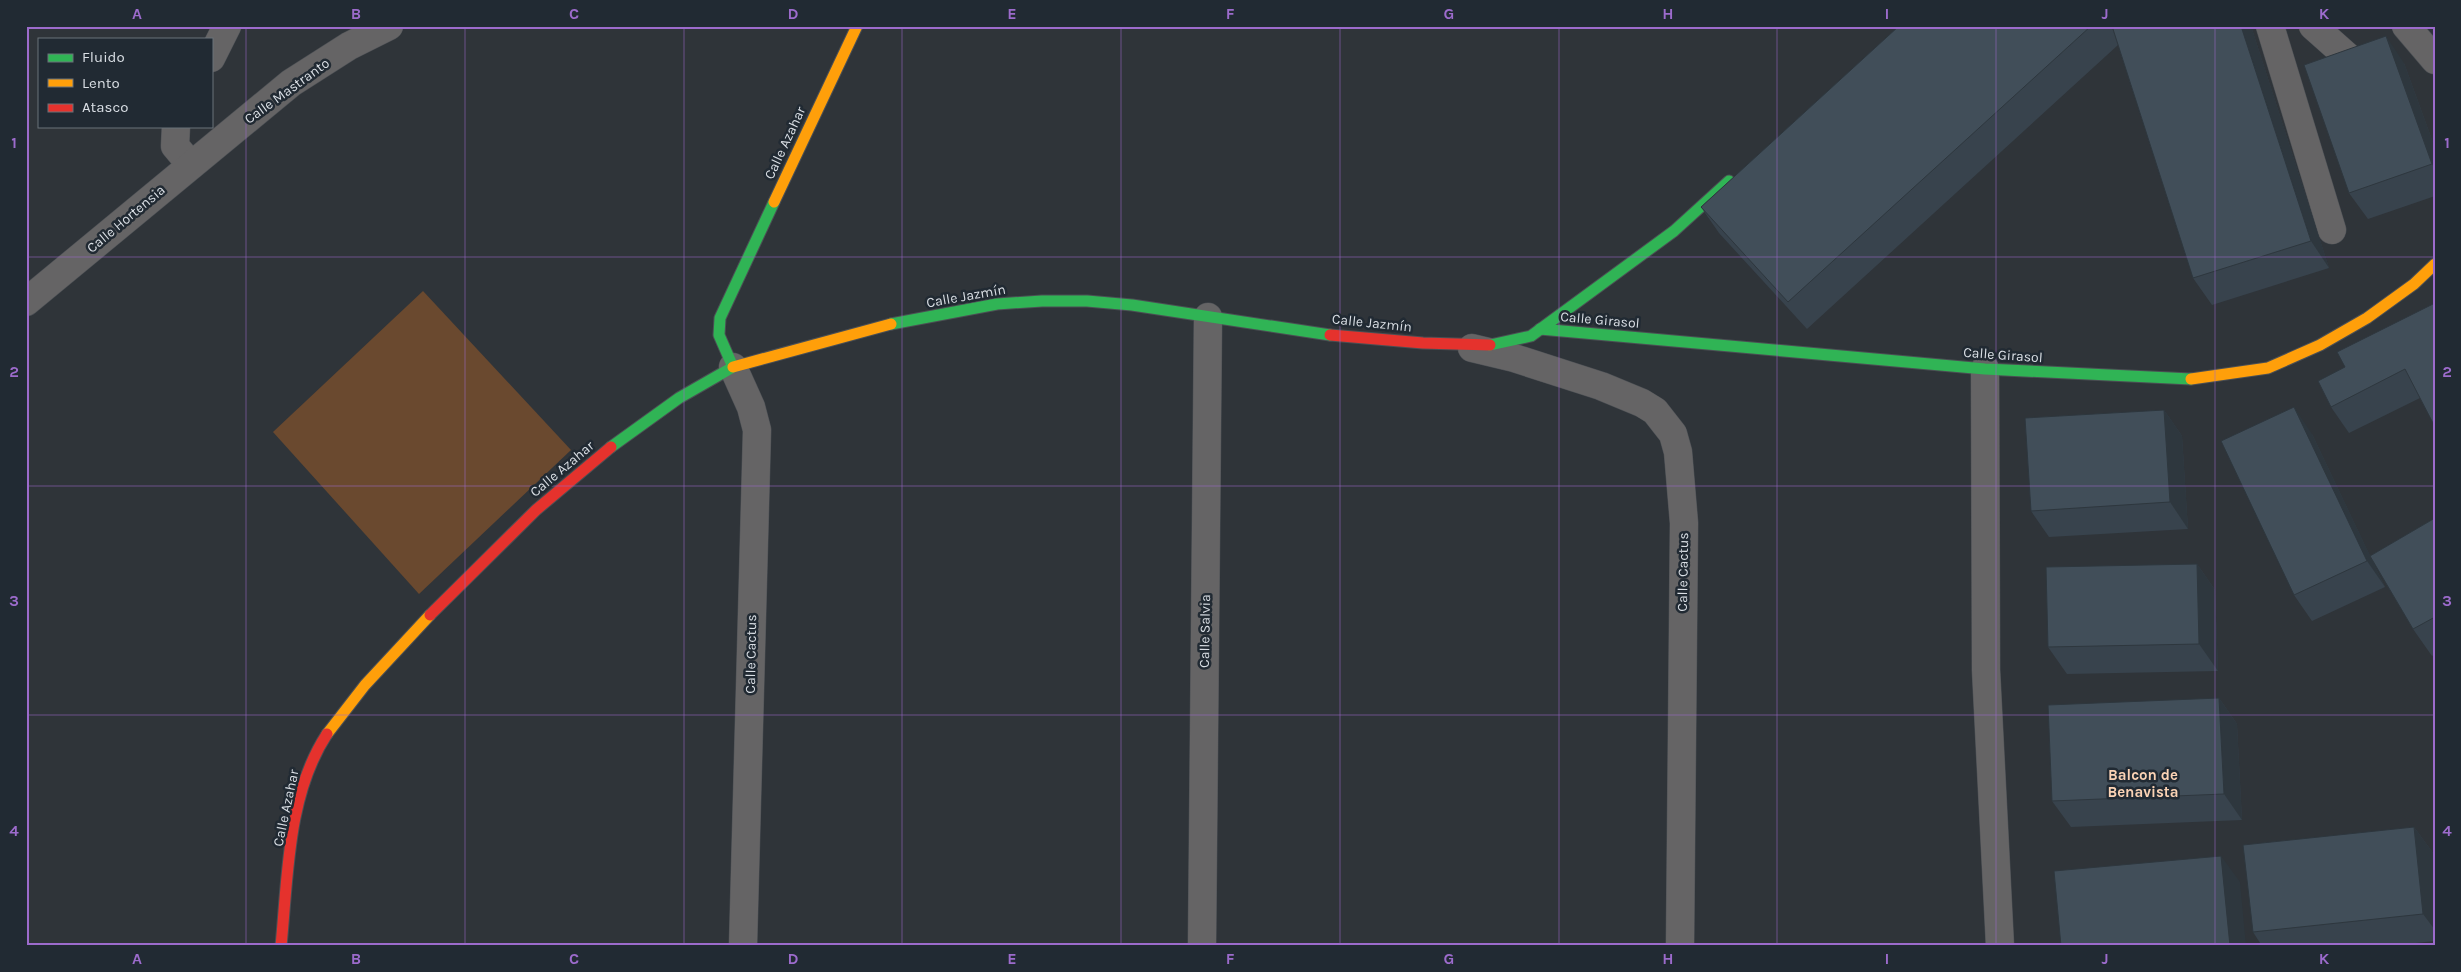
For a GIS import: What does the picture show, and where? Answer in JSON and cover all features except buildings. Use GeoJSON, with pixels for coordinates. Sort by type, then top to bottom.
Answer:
{"type":"FeatureCollection","features":[{"type":"Feature","properties":{"kind":"street"},"geometry":{"type":"LineString","coordinates":[[212,56],[227,26]]}},
{"type":"Feature","properties":{"kind":"street","name":"Calle Mastranto"},"geometry":{"type":"LineString","coordinates":[[191,165],[292,83],[350,46],[389,26]]}},
{"type":"Feature","properties":{"kind":"street","name":"Calle Azahar"},"geometry":{"type":"LineString","coordinates":[[281,946],[299,810],[307,773],[330,729],[382,666],[440,604],[554,493],[636,428],[679,398],[733,367],[719,335],[720,318],[857,26]]}},
{"type":"Feature","properties":{"kind":"street"},"geometry":{"type":"LineString","coordinates":[[2270,26],[2332,230]]}},
{"type":"Feature","properties":{"kind":"street"},"geometry":{"type":"LineString","coordinates":[[2313,26],[2349,58]]}},
{"type":"Feature","properties":{"kind":"street"},"geometry":{"type":"LineString","coordinates":[[2406,26],[2435,60]]}},
{"type":"Feature","properties":{"kind":"street"},"geometry":{"type":"LineString","coordinates":[[176,128],[175,146],[191,165]]}},
{"type":"Feature","properties":{"kind":"street","name":"Calle Hortensia"},"geometry":{"type":"LineString","coordinates":[[26,302],[191,165]]}},
{"type":"Feature","properties":{"kind":"street","name":"Calle Jazmín"},"geometry":{"type":"LineString","coordinates":[[733,367],[879,327],[994,304],[1088,300],[1391,341],[1462,346],[1507,344],[1531,336],[1674,231],[1740,171]]}},
{"type":"Feature","properties":{"kind":"street","name":"Calle Girasol"},"geometry":{"type":"LineString","coordinates":[[1540,329],[1985,370],[2198,379],[2268,368],[2320,345],[2367,318],[2414,284],[2435,264]]}},
{"type":"Feature","properties":{"kind":"street","name":"Calle Salvia"},"geometry":{"type":"LineString","coordinates":[[1202,946],[1208,317]]}},
{"type":"Feature","properties":{"kind":"street","name":"Calle Cactus"},"geometry":{"type":"LineString","coordinates":[[1462,346],[1557,371],[1634,399],[1655,411],[1673,434],[1678,452],[1684,523],[1680,946]]}},
{"type":"Feature","properties":{"kind":"street","name":"Calle Cactus"},"geometry":{"type":"LineString","coordinates":[[733,367],[751,407],[757,430],[743,946]]}},
{"type":"Feature","properties":{"kind":"street"},"geometry":{"type":"LineString","coordinates":[[1985,370],[1986,670],[2000,946]]}},
{"type":"Feature","properties":{"kind":"shaded area"},"geometry":{"type":"Polygon","coordinates":[[[423,291],[571,450],[419,594],[273,432],[423,291]]]}},
{"type":"Feature","properties":{"kind":"traffic: fast"},"geometry":{"type":"LineString","coordinates":[[1490,345],[1531,336],[1674,231],[1729,181]]}},
{"type":"Feature","properties":{"kind":"traffic: fast"},"geometry":{"type":"LineString","coordinates":[[611,447],[679,398],[733,367],[719,335],[720,318],[774,202]]}},
{"type":"Feature","properties":{"kind":"traffic: fast"},"geometry":{"type":"LineString","coordinates":[[891,324],[997,304],[1087,301],[1132,305],[1330,335]]}},
{"type":"Feature","properties":{"kind":"traffic: fast"},"geometry":{"type":"LineString","coordinates":[[1540,329],[1985,369],[2191,379]]}},
{"type":"Feature","properties":{"kind":"traffic: slow"},"geometry":{"type":"LineString","coordinates":[[774,202],[857,26]]}},
{"type":"Feature","properties":{"kind":"traffic: slow"},"geometry":{"type":"LineString","coordinates":[[2191,379],[2268,368],[2320,345],[2367,318],[2414,284],[2435,264]]}},
{"type":"Feature","properties":{"kind":"traffic: slow"},"geometry":{"type":"LineString","coordinates":[[733,367],[891,324]]}},
{"type":"Feature","properties":{"kind":"traffic: slow"},"geometry":{"type":"LineString","coordinates":[[327,734],[365,685],[430,615]]}},
{"type":"Feature","properties":{"kind":"traffic: jam"},"geometry":{"type":"LineString","coordinates":[[1330,335],[1423,343],[1490,345]]}},
{"type":"Feature","properties":{"kind":"traffic: jam"},"geometry":{"type":"LineString","coordinates":[[430,615],[536,510],[611,447]]}},
{"type":"Feature","properties":{"kind":"traffic: jam"},"geometry":{"type":"LineString","coordinates":[[281,946],[288,864],[297,809],[304,783],[314,758],[327,734]]}},
{"type":"Feature","properties":{"kind":"district","name":"Balcon de Benavista"},"geometry":{"type":"Point","coordinates":[2143,784]}}]}
